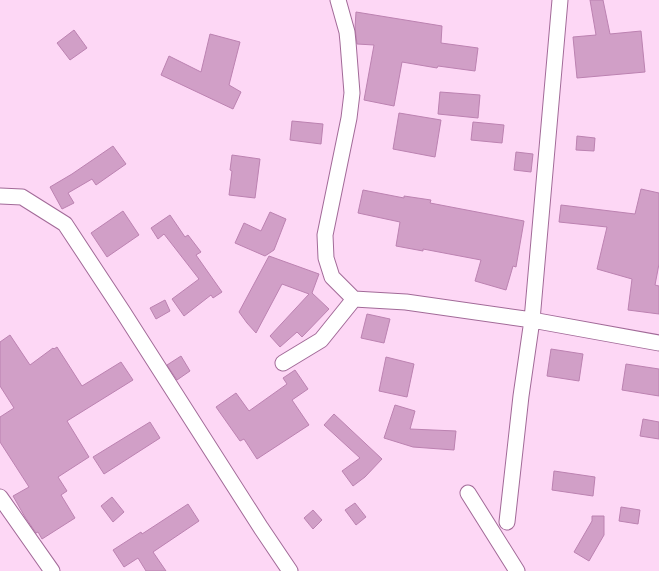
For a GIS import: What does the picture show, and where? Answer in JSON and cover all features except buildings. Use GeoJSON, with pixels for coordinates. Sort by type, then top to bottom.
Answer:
{"type":"FeatureCollection","features":[{"type":"Feature","properties":{"kind":"street"},"geometry":{"type":"LineString","coordinates":[[338,0],[347,32],[352,93],[349,118],[325,235],[326,258],[332,277],[354,299],[406,302],[532,320],[659,343]]}},
{"type":"Feature","properties":{"kind":"street"},"geometry":{"type":"LineString","coordinates":[[507,522],[521,396],[532,320],[560,0]]}},
{"type":"Feature","properties":{"kind":"street"},"geometry":{"type":"LineString","coordinates":[[0,196],[22,197],[65,224],[290,571]]}},
{"type":"Feature","properties":{"kind":"street"},"geometry":{"type":"LineString","coordinates":[[283,363],[321,340],[354,299]]}},
{"type":"Feature","properties":{"kind":"street"},"geometry":{"type":"LineString","coordinates":[[468,493],[517,571]]}},
{"type":"Feature","properties":{"kind":"street"},"geometry":{"type":"LineString","coordinates":[[0,497],[52,571]]}}]}
